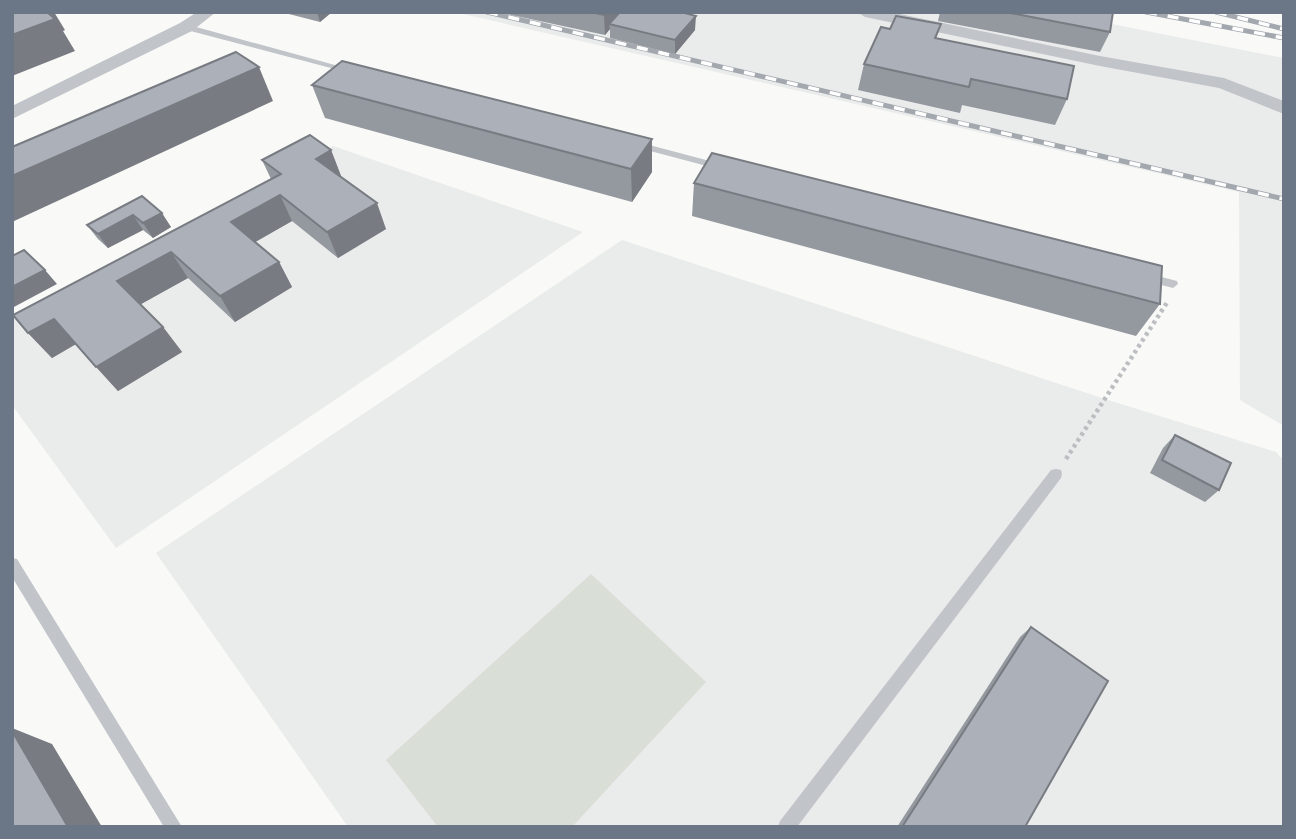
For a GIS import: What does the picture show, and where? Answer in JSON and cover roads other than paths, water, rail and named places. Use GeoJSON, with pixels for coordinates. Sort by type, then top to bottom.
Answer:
{"type":"FeatureCollection","features":[{"type":"Feature","properties":{"kind":"street"},"geometry":{"type":"LineString","coordinates":[[12,113],[186,27],[208,12]]}},
{"type":"Feature","properties":{"kind":"street"},"geometry":{"type":"LineString","coordinates":[[865,12],[1224,83],[1284,108]]}},
{"type":"Feature","properties":{"kind":"lane"},"geometry":{"type":"LineString","coordinates":[[186,27],[362,73]]}},
{"type":"Feature","properties":{"kind":"lane"},"geometry":{"type":"LineString","coordinates":[[632,143],[727,168]]}},
{"type":"Feature","properties":{"kind":"lane"},"geometry":{"type":"LineString","coordinates":[[1132,273],[1173,284]]}},
{"type":"Feature","properties":{"kind":"lane"},"geometry":{"type":"LineString","coordinates":[[786,827],[1056,474]]}},
{"type":"Feature","properties":{"kind":"lane"},"geometry":{"type":"LineString","coordinates":[[12,564],[174,827]]}},
{"type":"Feature","properties":{"kind":"railway"},"geometry":{"type":"LineString","coordinates":[[487,12],[1284,199]]}},
{"type":"Feature","properties":{"kind":"railway"},"geometry":{"type":"LineString","coordinates":[[1146,12],[1284,38]]}},
{"type":"Feature","properties":{"kind":"railway"},"geometry":{"type":"LineString","coordinates":[[1216,12],[1284,29]]}}]}
